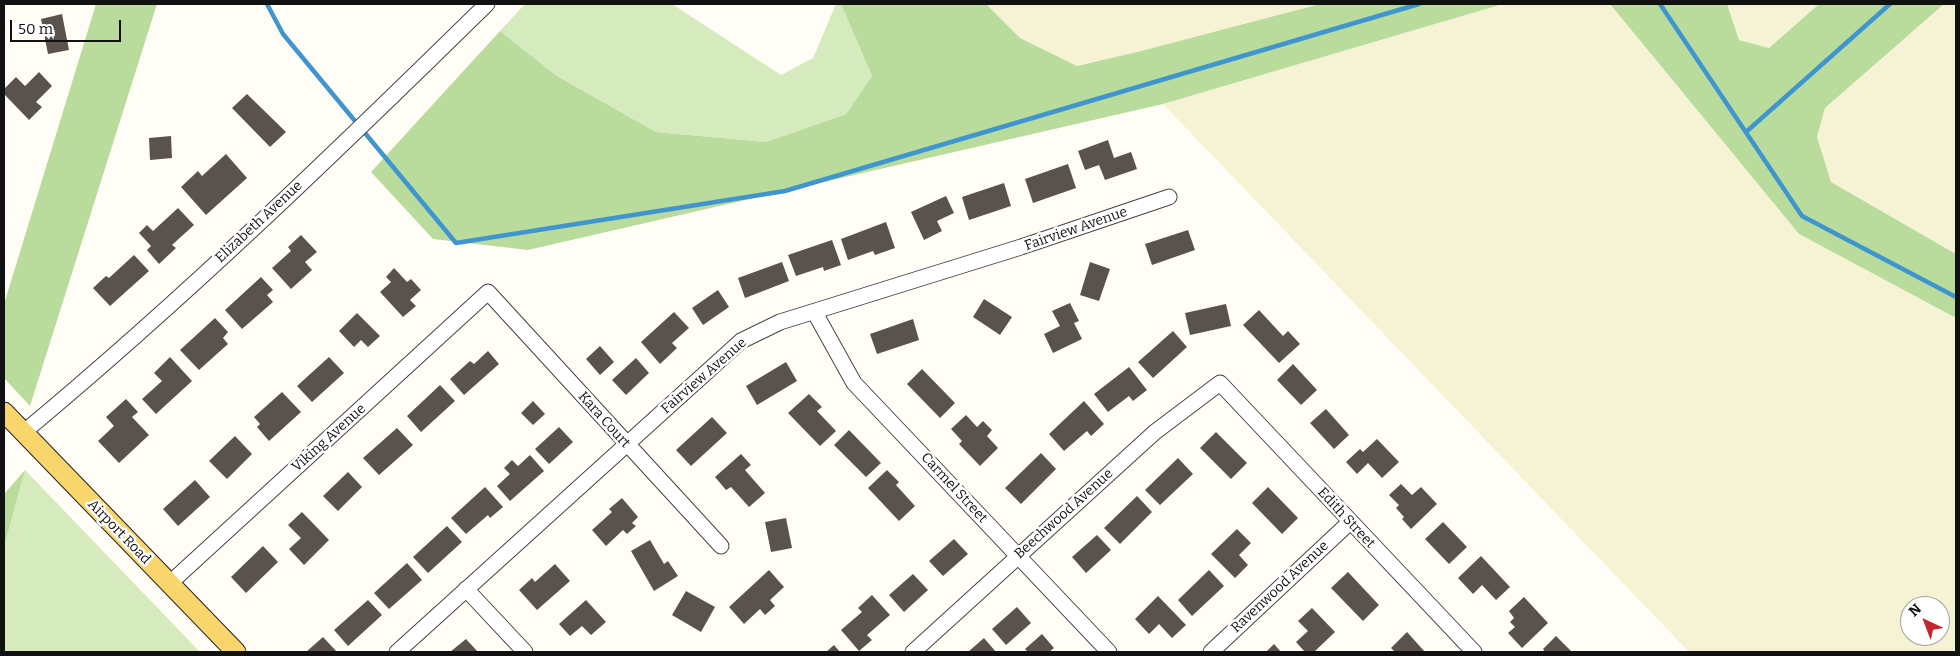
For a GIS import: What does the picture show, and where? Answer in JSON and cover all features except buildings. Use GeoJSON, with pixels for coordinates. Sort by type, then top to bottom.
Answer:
{"type":"FeatureCollection","features":[{"type":"Feature","properties":{"kind":"main road","name":"Airport Road"},"geometry":{"type":"LineString","coordinates":[[4,412],[236,652]]}},
{"type":"Feature","properties":{"kind":"street","name":"Elizabeth Avenue"},"geometry":{"type":"LineString","coordinates":[[24,432],[101,368],[352,137],[487,4]]}},
{"type":"Feature","properties":{"kind":"street","name":"Fairview Avenue"},"geometry":{"type":"LineString","coordinates":[[397,652],[740,341],[780,322],[815,313],[1021,247],[1169,197]]}},
{"type":"Feature","properties":{"kind":"street","name":"Kara Court"},"geometry":{"type":"LineString","coordinates":[[488,292],[720,546]]}},
{"type":"Feature","properties":{"kind":"street","name":"Viking Avenue"},"geometry":{"type":"LineString","coordinates":[[169,584],[488,292]]}},
{"type":"Feature","properties":{"kind":"street","name":"Carmel Street"},"geometry":{"type":"LineString","coordinates":[[815,313],[854,383],[1109,652]]}},
{"type":"Feature","properties":{"kind":"street","name":"Beechwood Avenue"},"geometry":{"type":"LineString","coordinates":[[913,652],[1155,432],[1220,383]]}},
{"type":"Feature","properties":{"kind":"street","name":"Edith Street"},"geometry":{"type":"LineString","coordinates":[[1220,383],[1474,652]]}},
{"type":"Feature","properties":{"kind":"street","name":"Ravenwood Avenue"},"geometry":{"type":"LineString","coordinates":[[1211,652],[1350,522]]}},
{"type":"Feature","properties":{"kind":"street"},"geometry":{"type":"LineString","coordinates":[[466,589],[525,652]]}},
{"type":"Feature","properties":{"kind":"shaded area"},"geometry":{"type":"Polygon","coordinates":[[[986,4],[1320,4],[1077,66],[1020,38],[986,4]]]}},
{"type":"Feature","properties":{"kind":"shaded area"},"geometry":{"type":"Polygon","coordinates":[[[1503,4],[1610,4],[1799,234],[1956,318],[1956,652],[1689,652],[1163,104],[1503,4]]]}},
{"type":"Feature","properties":{"kind":"shaded area"},"geometry":{"type":"Polygon","coordinates":[[[1727,4],[1819,4],[1769,48],[1739,40],[1727,4]]]}},
{"type":"Feature","properties":{"kind":"shaded area"},"geometry":{"type":"Polygon","coordinates":[[[1944,4],[1956,4],[1956,254],[1831,182],[1817,137],[1825,108],[1944,4]]]}},
{"type":"Feature","properties":{"kind":"green space"},"geometry":{"type":"Polygon","coordinates":[[[96,4],[157,4],[30,406],[4,378],[4,304],[96,4]]]}},
{"type":"Feature","properties":{"kind":"green space"},"geometry":{"type":"Polygon","coordinates":[[[525,4],[672,4],[781,75],[813,58],[836,4],[841,4],[872,76],[846,114],[766,142],[656,132],[557,76],[500,31],[525,4]]]}},
{"type":"Feature","properties":{"kind":"green space"},"geometry":{"type":"Polygon","coordinates":[[[841,4],[986,4],[1020,38],[1077,66],[1320,4],[1503,4],[1163,104],[528,250],[433,239],[371,172],[500,31],[557,76],[656,132],[766,142],[846,114],[872,76],[841,4]]]}},
{"type":"Feature","properties":{"kind":"green space"},"geometry":{"type":"Polygon","coordinates":[[[1610,4],[1727,4],[1739,40],[1769,48],[1819,4],[1944,4],[1825,108],[1817,137],[1831,182],[1956,254],[1956,318],[1799,234],[1610,4]]]}},
{"type":"Feature","properties":{"kind":"green space"},"geometry":{"type":"Polygon","coordinates":[[[25,470],[200,652],[4,652],[4,547],[25,470]]]}},
{"type":"Feature","properties":{"kind":"green space"},"geometry":{"type":"Polygon","coordinates":[[[25,470],[4,547],[4,494],[25,470]]]}},
{"type":"Feature","properties":{"kind":"waterway"},"geometry":{"type":"LineString","coordinates":[[267,4],[283,34],[456,243],[785,191],[1419,4]]}},
{"type":"Feature","properties":{"kind":"waterway"},"geometry":{"type":"LineString","coordinates":[[1660,4],[1802,216],[1956,297]]}},
{"type":"Feature","properties":{"kind":"waterway"},"geometry":{"type":"LineString","coordinates":[[1746,132],[1890,4]]}}]}
